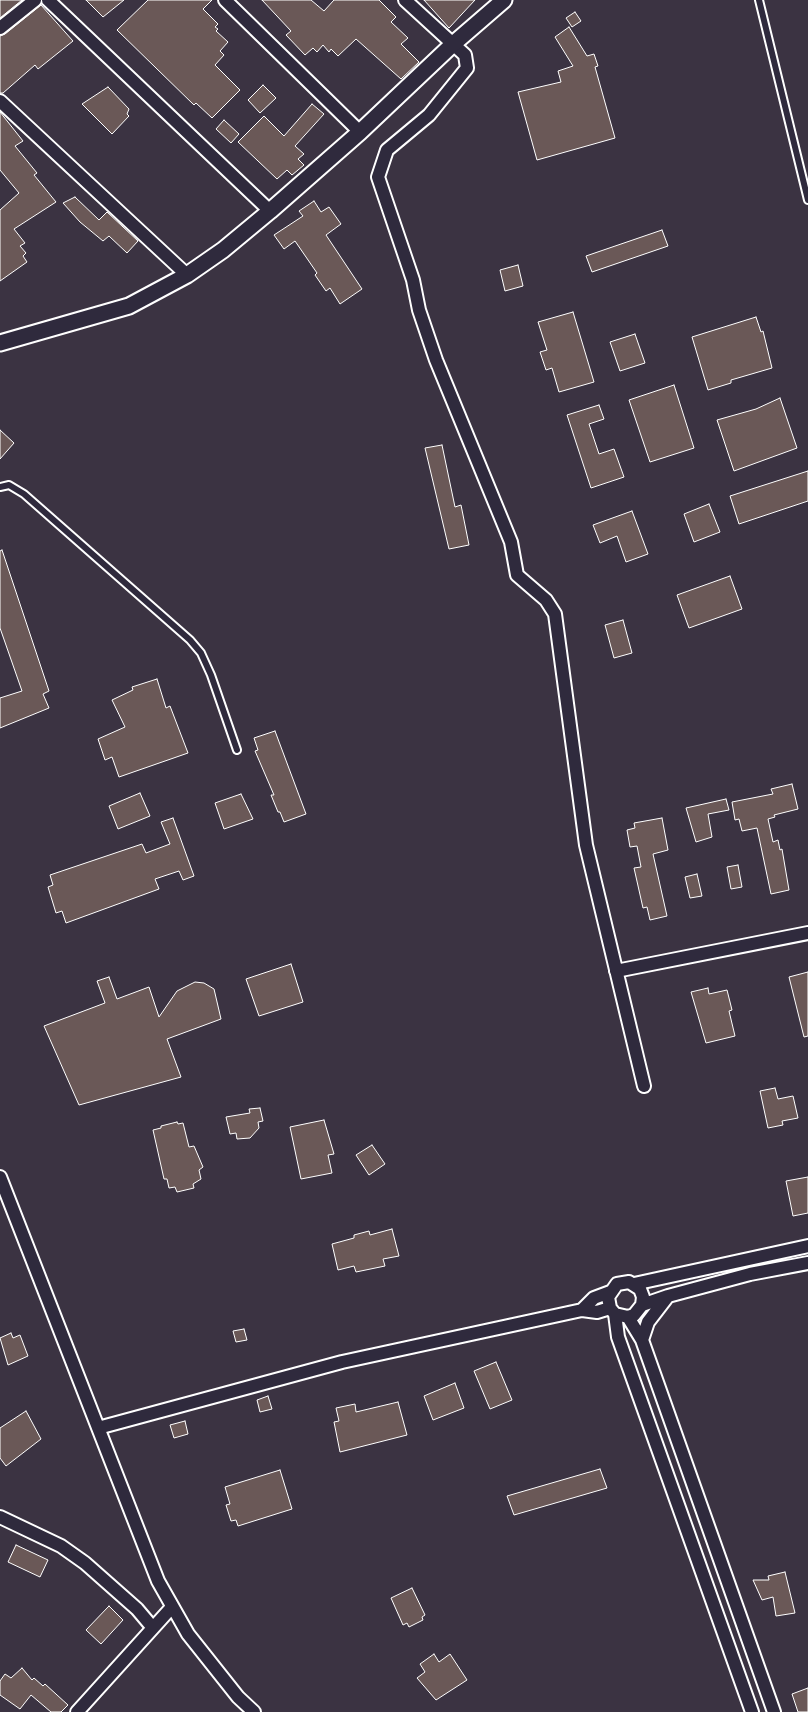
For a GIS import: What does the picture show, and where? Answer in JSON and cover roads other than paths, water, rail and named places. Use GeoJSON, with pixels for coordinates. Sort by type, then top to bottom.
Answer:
{"type":"FeatureCollection","features":[{"type":"Feature","properties":{"kind":"street"},"geometry":{"type":"LineString","coordinates":[[0,28],[35,0]]}},
{"type":"Feature","properties":{"kind":"street"},"geometry":{"type":"LineString","coordinates":[[48,0],[270,211]]}},
{"type":"Feature","properties":{"kind":"street"},"geometry":{"type":"LineString","coordinates":[[225,0],[360,132]]}},
{"type":"Feature","properties":{"kind":"street"},"geometry":{"type":"LineString","coordinates":[[405,0],[465,55],[467,68],[429,115],[387,150],[378,177],[414,280],[419,310],[436,360],[511,542],[517,575],[546,600],[555,614],[586,845],[644,1086]]}},
{"type":"Feature","properties":{"kind":"street"},"geometry":{"type":"LineString","coordinates":[[0,343],[129,306],[187,275],[223,250],[270,211],[360,132],[452,45],[504,0]]}},
{"type":"Feature","properties":{"kind":"street"},"geometry":{"type":"LineString","coordinates":[[0,101],[187,275]]}},
{"type":"Feature","properties":{"kind":"street"},"geometry":{"type":"LineString","coordinates":[[616,971],[808,933]]}},
{"type":"Feature","properties":{"kind":"street"},"geometry":{"type":"LineString","coordinates":[[0,1177],[3,1196],[158,1581],[188,1634],[238,1697],[254,1712]]}},
{"type":"Feature","properties":{"kind":"street"},"geometry":{"type":"LineString","coordinates":[[582,1310],[594,1298],[610,1292],[623,1282],[634,1284],[808,1246]]}},
{"type":"Feature","properties":{"kind":"street"},"geometry":{"type":"LineString","coordinates":[[642,1305],[750,1274],[808,1263]]}},
{"type":"Feature","properties":{"kind":"street"},"geometry":{"type":"LineString","coordinates":[[98,1428],[342,1362],[582,1310],[634,1315],[642,1305],[643,1297],[640,1289],[634,1284]]}},
{"type":"Feature","properties":{"kind":"street"},"geometry":{"type":"LineString","coordinates":[[610,1292],[608,1297],[618,1313],[642,1340],[774,1712]]}},
{"type":"Feature","properties":{"kind":"street"},"geometry":{"type":"LineString","coordinates":[[642,1340],[648,1322],[668,1296]]}},
{"type":"Feature","properties":{"kind":"street"},"geometry":{"type":"LineString","coordinates":[[618,1313],[618,1337],[752,1712]]}},
{"type":"Feature","properties":{"kind":"street"},"geometry":{"type":"LineString","coordinates":[[0,1517],[61,1546],[77,1557],[128,1601],[153,1628]]}},
{"type":"Feature","properties":{"kind":"street"},"geometry":{"type":"LineString","coordinates":[[77,1712],[172,1607]]}},
{"type":"Feature","properties":{"kind":"lane"},"geometry":{"type":"LineString","coordinates":[[760,0],[808,200]]}},
{"type":"Feature","properties":{"kind":"lane"},"geometry":{"type":"LineString","coordinates":[[0,487],[9,486],[24,494],[190,640],[201,653],[208,668],[237,750]]}}]}
